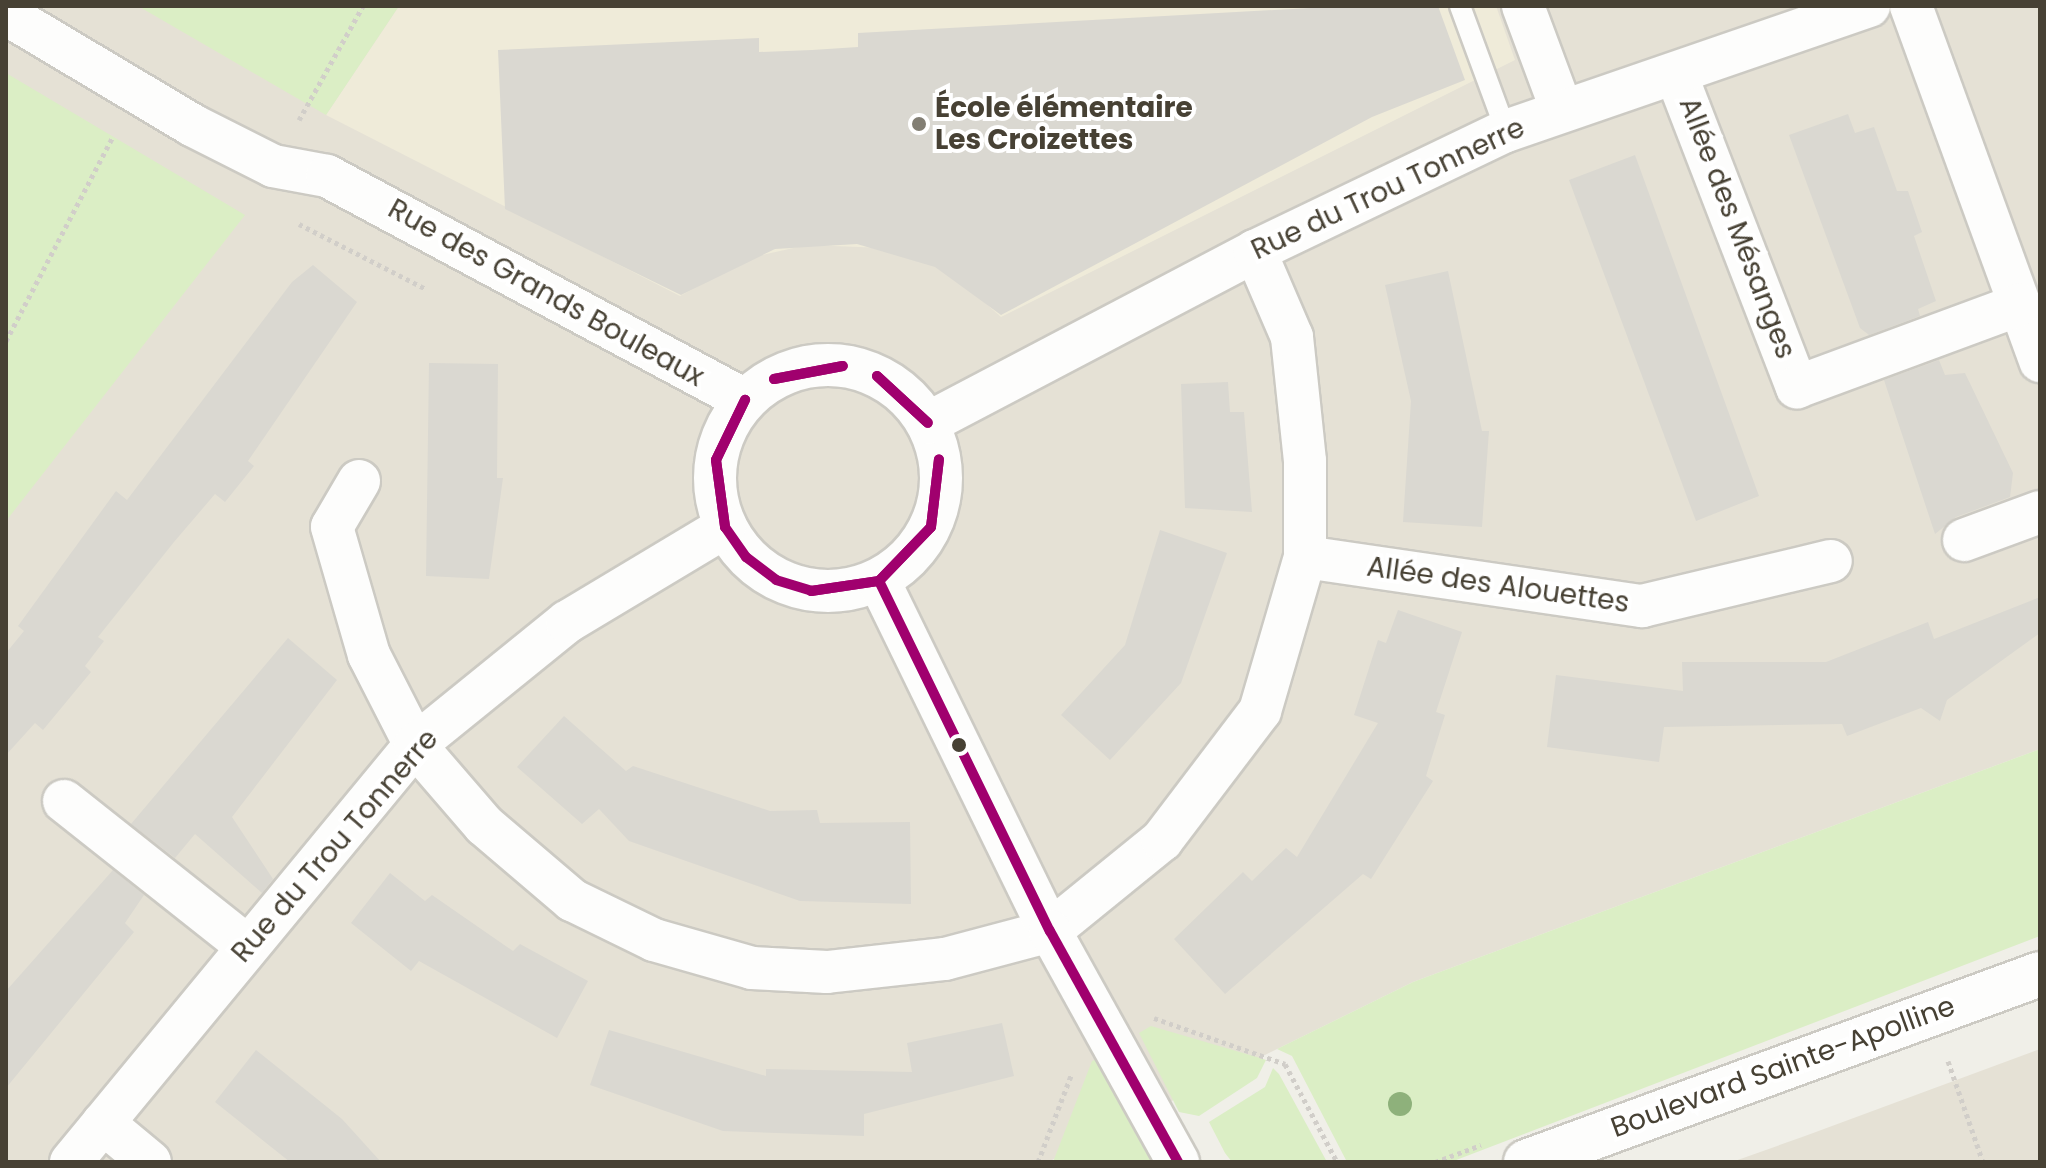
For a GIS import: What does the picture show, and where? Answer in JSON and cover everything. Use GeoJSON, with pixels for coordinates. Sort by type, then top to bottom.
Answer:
{"type":"FeatureCollection","features":[{"type":"Feature","properties":{"kind":"street"},"geometry":{"type":"LineString","coordinates":[[1523,6],[1561,108]]}},
{"type":"Feature","properties":{"kind":"street","name":"Rue du Trou Tonnerre"},"geometry":{"type":"LineString","coordinates":[[928,423],[1255,251],[1506,131],[1561,108],[1676,74],[1869,6]]}},
{"type":"Feature","properties":{"kind":"street"},"geometry":{"type":"LineString","coordinates":[[1911,6],[2040,361]]}},
{"type":"Feature","properties":{"kind":"street","name":"Rue des Grands Bouleaux"},"geometry":{"type":"LineString","coordinates":[[6,14],[273,166],[327,176],[586,308],[745,400]]}},
{"type":"Feature","properties":{"kind":"street","name":"Allée des Mésanges"},"geometry":{"type":"LineString","coordinates":[[1676,74],[1797,387],[2019,305]]}},
{"type":"Feature","properties":{"kind":"street"},"geometry":{"type":"LineString","coordinates":[[359,481],[332,527],[337,562],[369,655],[415,745],[484,825],[572,900],[654,940],[752,968],[827,972],[945,959],[1050,931],[1162,840],[1260,711],[1305,557],[1305,461],[1292,337],[1255,251]]}},
{"type":"Feature","properties":{"kind":"street"},"geometry":{"type":"LineString","coordinates":[[843,366],[877,376],[928,423],[939,459],[931,527],[879,581],[811,591],[776,580],[746,557],[725,527],[716,460],[745,400],[774,379],[843,366]]}},
{"type":"Feature","properties":{"kind":"street"},"geometry":{"type":"LineString","coordinates":[[1964,540],[2040,512]]}},
{"type":"Feature","properties":{"kind":"street","name":"Rue du Trou Tonnerre"},"geometry":{"type":"LineString","coordinates":[[71,1162],[415,745],[567,622],[725,527]]}},
{"type":"Feature","properties":{"kind":"street","name":"Allée des Alouettes"},"geometry":{"type":"LineString","coordinates":[[1305,557],[1642,606],[1831,561]]}},
{"type":"Feature","properties":{"kind":"street"},"geometry":{"type":"LineString","coordinates":[[879,581],[1050,931],[1178,1162]]}},
{"type":"Feature","properties":{"kind":"street"},"geometry":{"type":"LineString","coordinates":[[64,801],[247,946]]}},
{"type":"Feature","properties":{"kind":"street","name":"Boulevard Sainte-Apolline"},"geometry":{"type":"LineString","coordinates":[[1526,1162],[2040,974]]}},
{"type":"Feature","properties":{"kind":"street"},"geometry":{"type":"LineString","coordinates":[[103,1123],[150,1162]]}},
{"type":"Feature","properties":{"kind":"lane"},"geometry":{"type":"LineString","coordinates":[[1460,6],[1506,131]]}},
{"type":"Feature","properties":{"kind":"path"},"geometry":{"type":"LineString","coordinates":[[273,166],[363,6]]}},
{"type":"Feature","properties":{"kind":"path"},"geometry":{"type":"LineString","coordinates":[[104,122],[130,137]]}},
{"type":"Feature","properties":{"kind":"path"},"geometry":{"type":"LineString","coordinates":[[6,341],[116,130]]}},
{"type":"Feature","properties":{"kind":"path"},"geometry":{"type":"LineString","coordinates":[[283,215],[435,294]]}},
{"type":"Feature","properties":{"kind":"path"},"geometry":{"type":"LineString","coordinates":[[1148,1014],[1285,1064],[1337,1162]]}},
{"type":"Feature","properties":{"kind":"path"},"geometry":{"type":"LineString","coordinates":[[1944,1050],[1983,1162]]}},
{"type":"Feature","properties":{"kind":"path"},"geometry":{"type":"LineString","coordinates":[[1038,1162],[1074,1065]]}},
{"type":"Feature","properties":{"kind":"shaded area"},"geometry":{"type":"Polygon","coordinates":[[[6,6],[2040,6],[2040,749],[1413,982],[1048,1162],[6,1162],[6,6]]]}},
{"type":"Feature","properties":{"kind":"shaded area"},"geometry":{"type":"Polygon","coordinates":[[[399,6],[1496,6],[1515,60],[1001,317],[948,270],[885,248],[807,245],[753,257],[680,296],[326,115],[399,6]]]}},
{"type":"Feature","properties":{"kind":"shaded area"},"geometry":{"type":"Polygon","coordinates":[[[2040,1049],[2040,1162],[1732,1162],[1805,1136],[2040,1049]]]}},
{"type":"Feature","properties":{"kind":"green space"},"geometry":{"type":"Polygon","coordinates":[[[138,6],[399,6],[326,115],[138,6]]]}},
{"type":"Feature","properties":{"kind":"green space"},"geometry":{"type":"Polygon","coordinates":[[[6,73],[245,215],[6,521],[6,73]]]}},
{"type":"Feature","properties":{"kind":"green space"},"geometry":{"type":"Polygon","coordinates":[[[2040,749],[2040,936],[1451,1162],[1347,1162],[1292,1056],[1277,1049],[1413,982],[2040,749]]]}},
{"type":"Feature","properties":{"kind":"green space"},"geometry":{"type":"Polygon","coordinates":[[[1151,1026],[1266,1060],[1257,1078],[1199,1116],[1179,1112],[1139,1033],[1151,1026]]]}},
{"type":"Feature","properties":{"kind":"green space"},"geometry":{"type":"Polygon","coordinates":[[[1100,1058],[1154,1162],[1053,1162],[1092,1061],[1100,1058]]]}},
{"type":"Feature","properties":{"kind":"green space"},"geometry":{"type":"Polygon","coordinates":[[[1273,1068],[1327,1162],[1232,1162],[1225,1153],[1209,1122],[1265,1087],[1273,1068]]]}},
{"type":"Feature","properties":{"kind":"building"},"geometry":{"type":"Polygon","coordinates":[[[1346,6],[1438,6],[1465,80],[1372,117],[1001,315],[935,267],[857,244],[775,249],[681,295],[505,209],[498,50],[759,38],[759,52],[812,50],[858,47],[858,33],[1346,6]]]}},
{"type":"Feature","properties":{"kind":"building"},"geometry":{"type":"Polygon","coordinates":[[[1848,114],[1855,133],[1874,127],[1897,191],[1908,191],[1922,232],[1914,236],[1936,301],[1918,309],[1920,316],[1869,335],[1860,328],[1789,135],[1848,114]]]}},
{"type":"Feature","properties":{"kind":"building"},"geometry":{"type":"Polygon","coordinates":[[[1635,155],[1759,496],[1696,521],[1569,180],[1635,155]]]}},
{"type":"Feature","properties":{"kind":"building"},"geometry":{"type":"Polygon","coordinates":[[[313,265],[357,302],[248,461],[254,466],[225,502],[215,494],[98,637],[104,641],[85,666],[91,672],[43,730],[35,723],[6,755],[6,653],[24,631],[18,626],[116,491],[127,500],[292,282],[313,265]]]}},
{"type":"Feature","properties":{"kind":"building"},"geometry":{"type":"Polygon","coordinates":[[[1448,271],[1482,431],[1489,431],[1482,527],[1403,522],[1411,401],[1385,285],[1448,271]]]}},
{"type":"Feature","properties":{"kind":"building"},"geometry":{"type":"Polygon","coordinates":[[[1939,360],[1945,375],[1965,373],[2013,473],[2010,497],[1956,517],[1935,534],[1884,380],[1939,360]]]}},
{"type":"Feature","properties":{"kind":"building"},"geometry":{"type":"Polygon","coordinates":[[[429,363],[498,364],[497,478],[503,478],[489,579],[426,576],[429,363]]]}},
{"type":"Feature","properties":{"kind":"building"},"geometry":{"type":"Polygon","coordinates":[[[1228,382],[1230,412],[1244,412],[1252,512],[1185,508],[1181,384],[1228,382]]]}},
{"type":"Feature","properties":{"kind":"building"},"geometry":{"type":"Polygon","coordinates":[[[1160,530],[1227,553],[1181,683],[1110,760],[1061,715],[1125,645],[1160,530]]]}},
{"type":"Feature","properties":{"kind":"building"},"geometry":{"type":"Polygon","coordinates":[[[2040,597],[2040,633],[1947,700],[1940,721],[1921,708],[1847,736],[1842,724],[1664,727],[1659,762],[1547,747],[1556,675],[1683,691],[1682,662],[1826,662],[1928,622],[1934,639],[2040,597]]]}},
{"type":"Feature","properties":{"kind":"building"},"geometry":{"type":"Polygon","coordinates":[[[1398,610],[1462,632],[1436,712],[1445,715],[1426,776],[1433,781],[1371,879],[1363,874],[1225,994],[1174,939],[1243,872],[1252,881],[1286,848],[1297,857],[1378,723],[1354,715],[1378,640],[1386,643],[1398,610]]]}},
{"type":"Feature","properties":{"kind":"building"},"geometry":{"type":"Polygon","coordinates":[[[288,638],[337,680],[232,817],[273,879],[262,893],[195,834],[175,858],[131,824],[288,638]]]}},
{"type":"Feature","properties":{"kind":"building"},"geometry":{"type":"Polygon","coordinates":[[[564,716],[626,771],[633,766],[770,811],[817,810],[820,823],[910,822],[911,904],[800,901],[629,841],[599,809],[582,824],[517,767],[564,716]]]}},
{"type":"Feature","properties":{"kind":"building"},"geometry":{"type":"Polygon","coordinates":[[[113,870],[144,895],[125,923],[134,932],[6,1088],[6,991],[113,870]]]}},
{"type":"Feature","properties":{"kind":"building"},"geometry":{"type":"Polygon","coordinates":[[[390,873],[425,901],[432,895],[513,951],[520,944],[588,981],[557,1038],[419,961],[411,971],[351,923],[390,873]]]}},
{"type":"Feature","properties":{"kind":"building"},"geometry":{"type":"Polygon","coordinates":[[[1002,1023],[1014,1076],[864,1114],[864,1136],[723,1131],[590,1085],[609,1030],[766,1076],[766,1069],[912,1072],[907,1043],[1002,1023]]]}},
{"type":"Feature","properties":{"kind":"building"},"geometry":{"type":"Polygon","coordinates":[[[256,1050],[342,1119],[381,1162],[290,1162],[215,1102],[256,1050]]]}},
{"type":"Feature","properties":{"kind":"transit line"},"geometry":{"type":"LineString","coordinates":[[774,379],[843,366]]}},
{"type":"Feature","properties":{"kind":"transit line"},"geometry":{"type":"LineString","coordinates":[[774,379],[843,366]]}},
{"type":"Feature","properties":{"kind":"transit line"},"geometry":{"type":"LineString","coordinates":[[877,376],[928,423]]}},
{"type":"Feature","properties":{"kind":"transit line"},"geometry":{"type":"LineString","coordinates":[[877,376],[928,423]]}},
{"type":"Feature","properties":{"kind":"transit line"},"geometry":{"type":"LineString","coordinates":[[716,460],[745,400]]}},
{"type":"Feature","properties":{"kind":"transit line"},"geometry":{"type":"LineString","coordinates":[[716,460],[745,400]]}},
{"type":"Feature","properties":{"kind":"transit line"},"geometry":{"type":"LineString","coordinates":[[931,527],[939,459]]}},
{"type":"Feature","properties":{"kind":"transit line"},"geometry":{"type":"LineString","coordinates":[[931,527],[939,459]]}},
{"type":"Feature","properties":{"kind":"transit line"},"geometry":{"type":"LineString","coordinates":[[716,460],[725,527]]}},
{"type":"Feature","properties":{"kind":"transit line"},"geometry":{"type":"LineString","coordinates":[[716,460],[725,527]]}},
{"type":"Feature","properties":{"kind":"transit line"},"geometry":{"type":"LineString","coordinates":[[725,527],[746,557],[776,580],[811,591]]}},
{"type":"Feature","properties":{"kind":"transit line"},"geometry":{"type":"LineString","coordinates":[[879,581],[931,527]]}},
{"type":"Feature","properties":{"kind":"transit line"},"geometry":{"type":"LineString","coordinates":[[879,581],[931,527]]}},
{"type":"Feature","properties":{"kind":"transit line"},"geometry":{"type":"LineString","coordinates":[[811,591],[879,581]]}},
{"type":"Feature","properties":{"kind":"transit line"},"geometry":{"type":"LineString","coordinates":[[811,591],[879,581]]}},
{"type":"Feature","properties":{"kind":"transit line"},"geometry":{"type":"LineString","coordinates":[[879,581],[1050,931],[1178,1162]]}},
{"type":"Feature","properties":{"kind":"place","name":"École élémentaire Les Croizettes"},"geometry":{"type":"Point","coordinates":[919,124]}}]}
